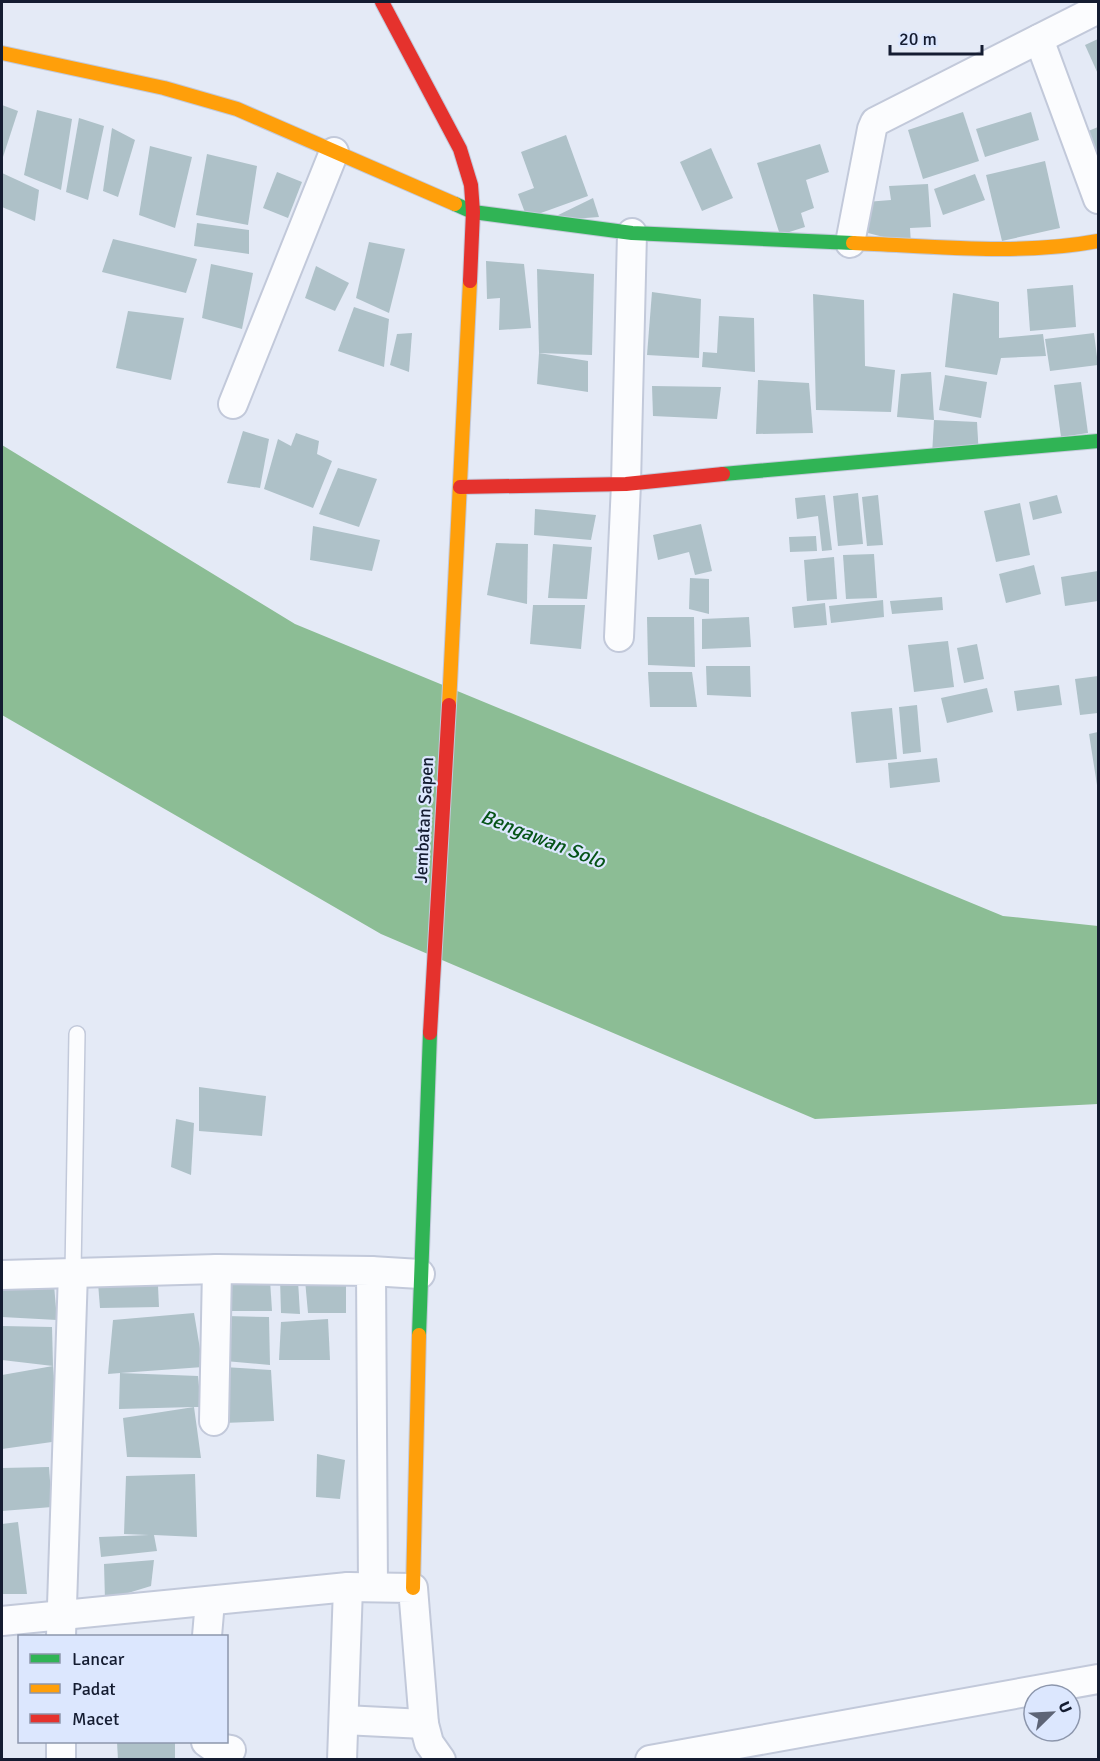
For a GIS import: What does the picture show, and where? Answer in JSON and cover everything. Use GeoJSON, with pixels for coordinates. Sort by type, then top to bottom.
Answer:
{"type":"FeatureCollection","features":[{"type":"Feature","properties":{"kind":"street","name":"Jembatan Sapen"},"geometry":{"type":"LineString","coordinates":[[382,2],[460,149],[471,185],[473,212],[456,588],[429,1055],[420,1274],[413,1588]]}},
{"type":"Feature","properties":{"kind":"street"},"geometry":{"type":"LineString","coordinates":[[850,243],[875,122],[1098,9]]}},
{"type":"Feature","properties":{"kind":"street"},"geometry":{"type":"LineString","coordinates":[[1039,39],[1098,199]]}},
{"type":"Feature","properties":{"kind":"street"},"geometry":{"type":"LineString","coordinates":[[2,53],[164,88],[237,108],[473,212],[632,233],[992,249],[1066,246],[1098,241]]}},
{"type":"Feature","properties":{"kind":"street"},"geometry":{"type":"LineString","coordinates":[[233,404],[334,152]]}},
{"type":"Feature","properties":{"kind":"street"},"geometry":{"type":"LineString","coordinates":[[619,637],[626,484],[632,233]]}},
{"type":"Feature","properties":{"kind":"street"},"geometry":{"type":"LineString","coordinates":[[460,487],[626,484],[1098,441]]}},
{"type":"Feature","properties":{"kind":"street"},"geometry":{"type":"LineString","coordinates":[[214,1421],[217,1269]]}},
{"type":"Feature","properties":{"kind":"street"},"geometry":{"type":"LineString","coordinates":[[2,1275],[217,1269],[420,1274]]}},
{"type":"Feature","properties":{"kind":"street"},"geometry":{"type":"LineString","coordinates":[[342,1760],[344,1720],[361,1587],[371,1271]]}},
{"type":"Feature","properties":{"kind":"street"},"geometry":{"type":"LineString","coordinates":[[61,1626],[73,1272]]}},
{"type":"Feature","properties":{"kind":"street"},"geometry":{"type":"LineString","coordinates":[[2,1621],[61,1626],[210,1601],[361,1587],[413,1588],[424,1724],[429,1743],[441,1760]]}},
{"type":"Feature","properties":{"kind":"street"},"geometry":{"type":"LineString","coordinates":[[207,1635],[210,1601]]}},
{"type":"Feature","properties":{"kind":"street"},"geometry":{"type":"LineString","coordinates":[[650,1760],[1098,1679]]}},
{"type":"Feature","properties":{"kind":"street"},"geometry":{"type":"LineString","coordinates":[[344,1720],[424,1724]]}},
{"type":"Feature","properties":{"kind":"street"},"geometry":{"type":"LineString","coordinates":[[61,1743],[61,1760]]}},
{"type":"Feature","properties":{"kind":"lane"},"geometry":{"type":"LineString","coordinates":[[73,1272],[77,1034]]}},
{"type":"Feature","properties":{"kind":"water","name":"Bengawan Solo"},"geometry":{"type":"Polygon","coordinates":[[[2,445],[295,624],[1003,916],[1098,926],[1098,1104],[815,1119],[381,934],[2,715],[2,445]]]}},
{"type":"Feature","properties":{"kind":"building"},"geometry":{"type":"Polygon","coordinates":[[[1098,39],[1098,74],[1085,45],[1098,39]]]}},
{"type":"Feature","properties":{"kind":"building"},"geometry":{"type":"Polygon","coordinates":[[[2,105],[18,111],[2,160],[2,105]]]}},
{"type":"Feature","properties":{"kind":"building"},"geometry":{"type":"Polygon","coordinates":[[[37,110],[72,119],[61,190],[24,175],[37,110]]]}},
{"type":"Feature","properties":{"kind":"building"},"geometry":{"type":"Polygon","coordinates":[[[963,112],[979,161],[923,179],[908,130],[963,112]]]}},
{"type":"Feature","properties":{"kind":"building"},"geometry":{"type":"Polygon","coordinates":[[[1031,112],[1039,140],[985,157],[976,129],[1031,112]]]}},
{"type":"Feature","properties":{"kind":"building"},"geometry":{"type":"Polygon","coordinates":[[[79,118],[104,126],[88,200],[66,192],[79,118]]]}},
{"type":"Feature","properties":{"kind":"building"},"geometry":{"type":"Polygon","coordinates":[[[1098,127],[1098,179],[1081,134],[1098,127]]]}},
{"type":"Feature","properties":{"kind":"building"},"geometry":{"type":"Polygon","coordinates":[[[112,128],[135,140],[118,197],[103,191],[112,128]]]}},
{"type":"Feature","properties":{"kind":"building"},"geometry":{"type":"Polygon","coordinates":[[[566,135],[588,196],[527,218],[518,194],[534,188],[521,152],[566,135]]]}},
{"type":"Feature","properties":{"kind":"building"},"geometry":{"type":"Polygon","coordinates":[[[820,144],[829,172],[806,180],[814,208],[801,213],[805,227],[780,235],[757,163],[820,144]]]}},
{"type":"Feature","properties":{"kind":"building"},"geometry":{"type":"Polygon","coordinates":[[[150,146],[192,157],[175,228],[139,215],[150,146]]]}},
{"type":"Feature","properties":{"kind":"building"},"geometry":{"type":"Polygon","coordinates":[[[711,148],[733,198],[702,211],[680,162],[711,148]]]}},
{"type":"Feature","properties":{"kind":"building"},"geometry":{"type":"Polygon","coordinates":[[[207,154],[257,166],[248,225],[196,215],[207,154]]]}},
{"type":"Feature","properties":{"kind":"building"},"geometry":{"type":"Polygon","coordinates":[[[1045,161],[1060,228],[1002,241],[986,175],[1045,161]]]}},
{"type":"Feature","properties":{"kind":"building"},"geometry":{"type":"Polygon","coordinates":[[[277,172],[302,182],[288,218],[263,208],[277,172]]]}},
{"type":"Feature","properties":{"kind":"building"},"geometry":{"type":"Polygon","coordinates":[[[2,173],[39,190],[35,221],[2,207],[2,173]]]}},
{"type":"Feature","properties":{"kind":"building"},"geometry":{"type":"Polygon","coordinates":[[[975,174],[985,200],[943,215],[934,189],[975,174]]]}},
{"type":"Feature","properties":{"kind":"building"},"geometry":{"type":"Polygon","coordinates":[[[928,184],[931,227],[910,228],[911,244],[868,233],[866,202],[891,200],[889,186],[928,184]]]}},
{"type":"Feature","properties":{"kind":"building"},"geometry":{"type":"Polygon","coordinates":[[[593,198],[599,217],[546,221],[593,198]]]}},
{"type":"Feature","properties":{"kind":"building"},"geometry":{"type":"Polygon","coordinates":[[[197,223],[249,230],[249,254],[194,246],[197,223]]]}},
{"type":"Feature","properties":{"kind":"building"},"geometry":{"type":"Polygon","coordinates":[[[113,239],[197,259],[186,293],[102,272],[113,239]]]}},
{"type":"Feature","properties":{"kind":"building"},"geometry":{"type":"Polygon","coordinates":[[[369,242],[405,249],[389,313],[356,298],[369,242]]]}},
{"type":"Feature","properties":{"kind":"building"},"geometry":{"type":"Polygon","coordinates":[[[486,261],[524,264],[531,328],[499,330],[500,298],[487,299],[486,261]]]}},
{"type":"Feature","properties":{"kind":"building"},"geometry":{"type":"Polygon","coordinates":[[[211,264],[253,273],[242,329],[202,318],[211,264]]]}},
{"type":"Feature","properties":{"kind":"building"},"geometry":{"type":"Polygon","coordinates":[[[316,266],[349,283],[335,311],[305,298],[316,266]]]}},
{"type":"Feature","properties":{"kind":"building"},"geometry":{"type":"Polygon","coordinates":[[[537,269],[594,274],[592,355],[539,353],[537,269]]]}},
{"type":"Feature","properties":{"kind":"building"},"geometry":{"type":"Polygon","coordinates":[[[1073,285],[1076,327],[1030,331],[1027,289],[1073,285]]]}},
{"type":"Feature","properties":{"kind":"building"},"geometry":{"type":"Polygon","coordinates":[[[652,292],[701,299],[699,358],[647,355],[652,292]]]}},
{"type":"Feature","properties":{"kind":"building"},"geometry":{"type":"Polygon","coordinates":[[[953,293],[999,302],[999,338],[1043,334],[1046,356],[1001,358],[997,375],[945,367],[953,293]]]}},
{"type":"Feature","properties":{"kind":"building"},"geometry":{"type":"Polygon","coordinates":[[[813,294],[864,300],[865,366],[895,370],[891,412],[816,410],[813,294]]]}},
{"type":"Feature","properties":{"kind":"building"},"geometry":{"type":"Polygon","coordinates":[[[354,307],[389,319],[384,367],[338,351],[354,307]]]}},
{"type":"Feature","properties":{"kind":"building"},"geometry":{"type":"Polygon","coordinates":[[[128,311],[184,318],[171,380],[116,368],[128,311]]]}},
{"type":"Feature","properties":{"kind":"building"},"geometry":{"type":"Polygon","coordinates":[[[719,316],[754,318],[755,372],[702,367],[703,352],[717,353],[719,316]]]}},
{"type":"Feature","properties":{"kind":"building"},"geometry":{"type":"Polygon","coordinates":[[[412,333],[409,372],[390,365],[397,334],[412,333]]]}},
{"type":"Feature","properties":{"kind":"building"},"geometry":{"type":"Polygon","coordinates":[[[1094,333],[1098,365],[1050,371],[1045,339],[1094,333]]]}},
{"type":"Feature","properties":{"kind":"building"},"geometry":{"type":"Polygon","coordinates":[[[539,353],[588,361],[588,392],[537,384],[539,353]]]}},
{"type":"Feature","properties":{"kind":"building"},"geometry":{"type":"Polygon","coordinates":[[[931,372],[934,420],[897,417],[901,374],[931,372]]]}},
{"type":"Feature","properties":{"kind":"building"},"geometry":{"type":"Polygon","coordinates":[[[945,375],[987,382],[981,418],[939,410],[945,375]]]}},
{"type":"Feature","properties":{"kind":"building"},"geometry":{"type":"Polygon","coordinates":[[[758,380],[809,383],[813,433],[756,434],[758,380]]]}},
{"type":"Feature","properties":{"kind":"building"},"geometry":{"type":"Polygon","coordinates":[[[1081,382],[1088,433],[1061,437],[1054,385],[1081,382]]]}},
{"type":"Feature","properties":{"kind":"building"},"geometry":{"type":"Polygon","coordinates":[[[652,386],[721,387],[717,419],[653,416],[652,386]]]}},
{"type":"Feature","properties":{"kind":"building"},"geometry":{"type":"Polygon","coordinates":[[[934,420],[977,422],[979,457],[932,455],[934,420]]]}},
{"type":"Feature","properties":{"kind":"building"},"geometry":{"type":"Polygon","coordinates":[[[243,431],[269,439],[260,488],[227,483],[243,431]]]}},
{"type":"Feature","properties":{"kind":"building"},"geometry":{"type":"Polygon","coordinates":[[[296,433],[319,441],[317,454],[332,461],[313,508],[264,489],[278,439],[291,446],[296,433]]]}},
{"type":"Feature","properties":{"kind":"building"},"geometry":{"type":"Polygon","coordinates":[[[338,468],[377,479],[359,527],[319,514],[338,468]]]}},
{"type":"Feature","properties":{"kind":"building"},"geometry":{"type":"Polygon","coordinates":[[[858,493],[863,544],[838,546],[833,496],[858,493]]]}},
{"type":"Feature","properties":{"kind":"building"},"geometry":{"type":"Polygon","coordinates":[[[825,495],[832,550],[822,551],[818,516],[797,519],[795,498],[825,495]]]}},
{"type":"Feature","properties":{"kind":"building"},"geometry":{"type":"Polygon","coordinates":[[[878,495],[883,545],[867,546],[862,497],[878,495]]]}},
{"type":"Feature","properties":{"kind":"building"},"geometry":{"type":"Polygon","coordinates":[[[1057,495],[1062,513],[1033,520],[1029,502],[1057,495]]]}},
{"type":"Feature","properties":{"kind":"building"},"geometry":{"type":"Polygon","coordinates":[[[1020,503],[1030,555],[996,562],[984,511],[1020,503]]]}},
{"type":"Feature","properties":{"kind":"building"},"geometry":{"type":"Polygon","coordinates":[[[535,509],[596,515],[591,540],[534,535],[535,509]]]}},
{"type":"Feature","properties":{"kind":"building"},"geometry":{"type":"Polygon","coordinates":[[[701,524],[712,571],[695,575],[689,552],[658,560],[653,535],[701,524]]]}},
{"type":"Feature","properties":{"kind":"building"},"geometry":{"type":"Polygon","coordinates":[[[313,526],[380,540],[372,571],[310,560],[313,526]]]}},
{"type":"Feature","properties":{"kind":"building"},"geometry":{"type":"Polygon","coordinates":[[[816,536],[817,551],[790,552],[789,537],[816,536]]]}},
{"type":"Feature","properties":{"kind":"building"},"geometry":{"type":"Polygon","coordinates":[[[496,543],[528,544],[527,604],[487,595],[496,543]]]}},
{"type":"Feature","properties":{"kind":"building"},"geometry":{"type":"Polygon","coordinates":[[[553,544],[592,547],[587,599],[548,598],[553,544]]]}},
{"type":"Feature","properties":{"kind":"building"},"geometry":{"type":"Polygon","coordinates":[[[874,554],[877,598],[846,599],[843,555],[874,554]]]}},
{"type":"Feature","properties":{"kind":"building"},"geometry":{"type":"Polygon","coordinates":[[[834,557],[837,599],[807,601],[804,560],[834,557]]]}},
{"type":"Feature","properties":{"kind":"building"},"geometry":{"type":"Polygon","coordinates":[[[1034,565],[1041,594],[1006,603],[999,574],[1034,565]]]}},
{"type":"Feature","properties":{"kind":"building"},"geometry":{"type":"Polygon","coordinates":[[[1098,571],[1098,601],[1065,606],[1061,577],[1098,571]]]}},
{"type":"Feature","properties":{"kind":"building"},"geometry":{"type":"Polygon","coordinates":[[[690,578],[709,579],[709,614],[689,609],[690,578]]]}},
{"type":"Feature","properties":{"kind":"building"},"geometry":{"type":"Polygon","coordinates":[[[942,597],[943,610],[892,614],[890,601],[942,597]]]}},
{"type":"Feature","properties":{"kind":"building"},"geometry":{"type":"Polygon","coordinates":[[[883,600],[884,617],[831,623],[829,606],[883,600]]]}},
{"type":"Feature","properties":{"kind":"building"},"geometry":{"type":"Polygon","coordinates":[[[825,603],[827,625],[794,628],[792,607],[825,603]]]}},
{"type":"Feature","properties":{"kind":"building"},"geometry":{"type":"Polygon","coordinates":[[[533,605],[585,605],[581,649],[530,644],[533,605]]]}},
{"type":"Feature","properties":{"kind":"building"},"geometry":{"type":"Polygon","coordinates":[[[647,617],[694,617],[695,667],[648,665],[647,617]]]}},
{"type":"Feature","properties":{"kind":"building"},"geometry":{"type":"Polygon","coordinates":[[[749,617],[751,647],[702,649],[702,619],[749,617]]]}},
{"type":"Feature","properties":{"kind":"building"},"geometry":{"type":"Polygon","coordinates":[[[948,641],[954,687],[914,692],[908,645],[948,641]]]}},
{"type":"Feature","properties":{"kind":"building"},"geometry":{"type":"Polygon","coordinates":[[[977,644],[984,679],[964,683],[957,648],[977,644]]]}},
{"type":"Feature","properties":{"kind":"building"},"geometry":{"type":"Polygon","coordinates":[[[706,666],[750,666],[751,697],[707,695],[706,666]]]}},
{"type":"Feature","properties":{"kind":"building"},"geometry":{"type":"Polygon","coordinates":[[[648,672],[692,672],[697,707],[650,707],[648,672]]]}},
{"type":"Feature","properties":{"kind":"building"},"geometry":{"type":"Polygon","coordinates":[[[1098,676],[1098,713],[1080,715],[1075,679],[1098,676]]]}},
{"type":"Feature","properties":{"kind":"building"},"geometry":{"type":"Polygon","coordinates":[[[1059,685],[1062,705],[1017,711],[1014,691],[1059,685]]]}},
{"type":"Feature","properties":{"kind":"building"},"geometry":{"type":"Polygon","coordinates":[[[987,688],[993,712],[947,723],[941,698],[987,688]]]}},
{"type":"Feature","properties":{"kind":"building"},"geometry":{"type":"Polygon","coordinates":[[[917,705],[921,752],[903,754],[899,707],[917,705]]]}},
{"type":"Feature","properties":{"kind":"building"},"geometry":{"type":"Polygon","coordinates":[[[892,708],[897,759],[856,763],[851,712],[892,708]]]}},
{"type":"Feature","properties":{"kind":"building"},"geometry":{"type":"Polygon","coordinates":[[[1098,732],[1098,785],[1097,785],[1089,734],[1098,732]]]}},
{"type":"Feature","properties":{"kind":"building"},"geometry":{"type":"Polygon","coordinates":[[[937,758],[940,782],[890,788],[888,763],[937,758]]]}},
{"type":"Feature","properties":{"kind":"building"},"geometry":{"type":"Polygon","coordinates":[[[199,1087],[266,1096],[262,1136],[199,1131],[199,1087]]]}},
{"type":"Feature","properties":{"kind":"building"},"geometry":{"type":"Polygon","coordinates":[[[176,1119],[194,1123],[191,1175],[171,1167],[176,1119]]]}},
{"type":"Feature","properties":{"kind":"building"},"geometry":{"type":"Polygon","coordinates":[[[228,1278],[270,1280],[272,1311],[228,1311],[228,1278]]]}},
{"type":"Feature","properties":{"kind":"building"},"geometry":{"type":"Polygon","coordinates":[[[280,1279],[298,1281],[300,1314],[281,1313],[280,1279]]]}},
{"type":"Feature","properties":{"kind":"building"},"geometry":{"type":"Polygon","coordinates":[[[305,1280],[346,1280],[346,1313],[308,1313],[305,1280]]]}},
{"type":"Feature","properties":{"kind":"building"},"geometry":{"type":"Polygon","coordinates":[[[98,1283],[158,1286],[159,1307],[100,1308],[98,1283]]]}},
{"type":"Feature","properties":{"kind":"building"},"geometry":{"type":"Polygon","coordinates":[[[54,1285],[57,1320],[2,1317],[2,1287],[54,1285]]]}},
{"type":"Feature","properties":{"kind":"building"},"geometry":{"type":"Polygon","coordinates":[[[194,1313],[203,1367],[108,1374],[113,1320],[194,1313]]]}},
{"type":"Feature","properties":{"kind":"building"},"geometry":{"type":"Polygon","coordinates":[[[226,1316],[269,1317],[270,1365],[225,1361],[226,1316]]]}},
{"type":"Feature","properties":{"kind":"building"},"geometry":{"type":"Polygon","coordinates":[[[328,1319],[330,1360],[279,1360],[281,1322],[328,1319]]]}},
{"type":"Feature","properties":{"kind":"building"},"geometry":{"type":"Polygon","coordinates":[[[2,1326],[52,1327],[53,1366],[2,1360],[2,1326]]]}},
{"type":"Feature","properties":{"kind":"building"},"geometry":{"type":"Polygon","coordinates":[[[53,1366],[59,1441],[2,1449],[2,1375],[53,1366]]]}},
{"type":"Feature","properties":{"kind":"building"},"geometry":{"type":"Polygon","coordinates":[[[224,1367],[271,1370],[274,1421],[223,1423],[224,1367]]]}},
{"type":"Feature","properties":{"kind":"building"},"geometry":{"type":"Polygon","coordinates":[[[120,1373],[198,1376],[201,1407],[119,1409],[120,1373]]]}},
{"type":"Feature","properties":{"kind":"building"},"geometry":{"type":"Polygon","coordinates":[[[194,1407],[201,1458],[127,1457],[123,1418],[194,1407]]]}},
{"type":"Feature","properties":{"kind":"building"},"geometry":{"type":"Polygon","coordinates":[[[317,1454],[345,1460],[340,1499],[316,1497],[317,1454]]]}},
{"type":"Feature","properties":{"kind":"building"},"geometry":{"type":"Polygon","coordinates":[[[49,1467],[52,1507],[2,1511],[2,1468],[49,1467]]]}},
{"type":"Feature","properties":{"kind":"building"},"geometry":{"type":"Polygon","coordinates":[[[195,1474],[197,1537],[154,1535],[157,1551],[101,1557],[99,1537],[149,1535],[124,1534],[126,1476],[195,1474]]]}},
{"type":"Feature","properties":{"kind":"building"},"geometry":{"type":"Polygon","coordinates":[[[18,1522],[27,1594],[2,1594],[2,1524],[18,1522]]]}},
{"type":"Feature","properties":{"kind":"building"},"geometry":{"type":"Polygon","coordinates":[[[154,1560],[151,1586],[105,1600],[104,1564],[154,1560]]]}},
{"type":"Feature","properties":{"kind":"building"},"geometry":{"type":"Polygon","coordinates":[[[117,1743],[175,1743],[175,1760],[118,1760],[117,1743]]]}},
{"type":"Feature","properties":{"kind":"traffic: fast"},"geometry":{"type":"LineString","coordinates":[[455,204],[473,212],[632,233],[853,243]]}},
{"type":"Feature","properties":{"kind":"traffic: fast"},"geometry":{"type":"LineString","coordinates":[[723,474],[1098,441]]}},
{"type":"Feature","properties":{"kind":"traffic: fast"},"geometry":{"type":"LineString","coordinates":[[419,1335],[430,1033]]}},
{"type":"Feature","properties":{"kind":"traffic: slow"},"geometry":{"type":"LineString","coordinates":[[2,53],[164,88],[237,109],[455,204]]}},
{"type":"Feature","properties":{"kind":"traffic: slow"},"geometry":{"type":"LineString","coordinates":[[853,243],[1006,249],[1068,246],[1098,241]]}},
{"type":"Feature","properties":{"kind":"traffic: slow"},"geometry":{"type":"LineString","coordinates":[[449,705],[470,281]]}},
{"type":"Feature","properties":{"kind":"traffic: slow"},"geometry":{"type":"LineString","coordinates":[[413,1588],[419,1335]]}},
{"type":"Feature","properties":{"kind":"traffic: jam"},"geometry":{"type":"LineString","coordinates":[[382,2],[460,149],[471,185],[473,212],[470,281]]}},
{"type":"Feature","properties":{"kind":"traffic: jam"},"geometry":{"type":"LineString","coordinates":[[460,487],[626,484],[723,474]]}},
{"type":"Feature","properties":{"kind":"traffic: jam"},"geometry":{"type":"LineString","coordinates":[[430,1033],[449,705]]}}]}
